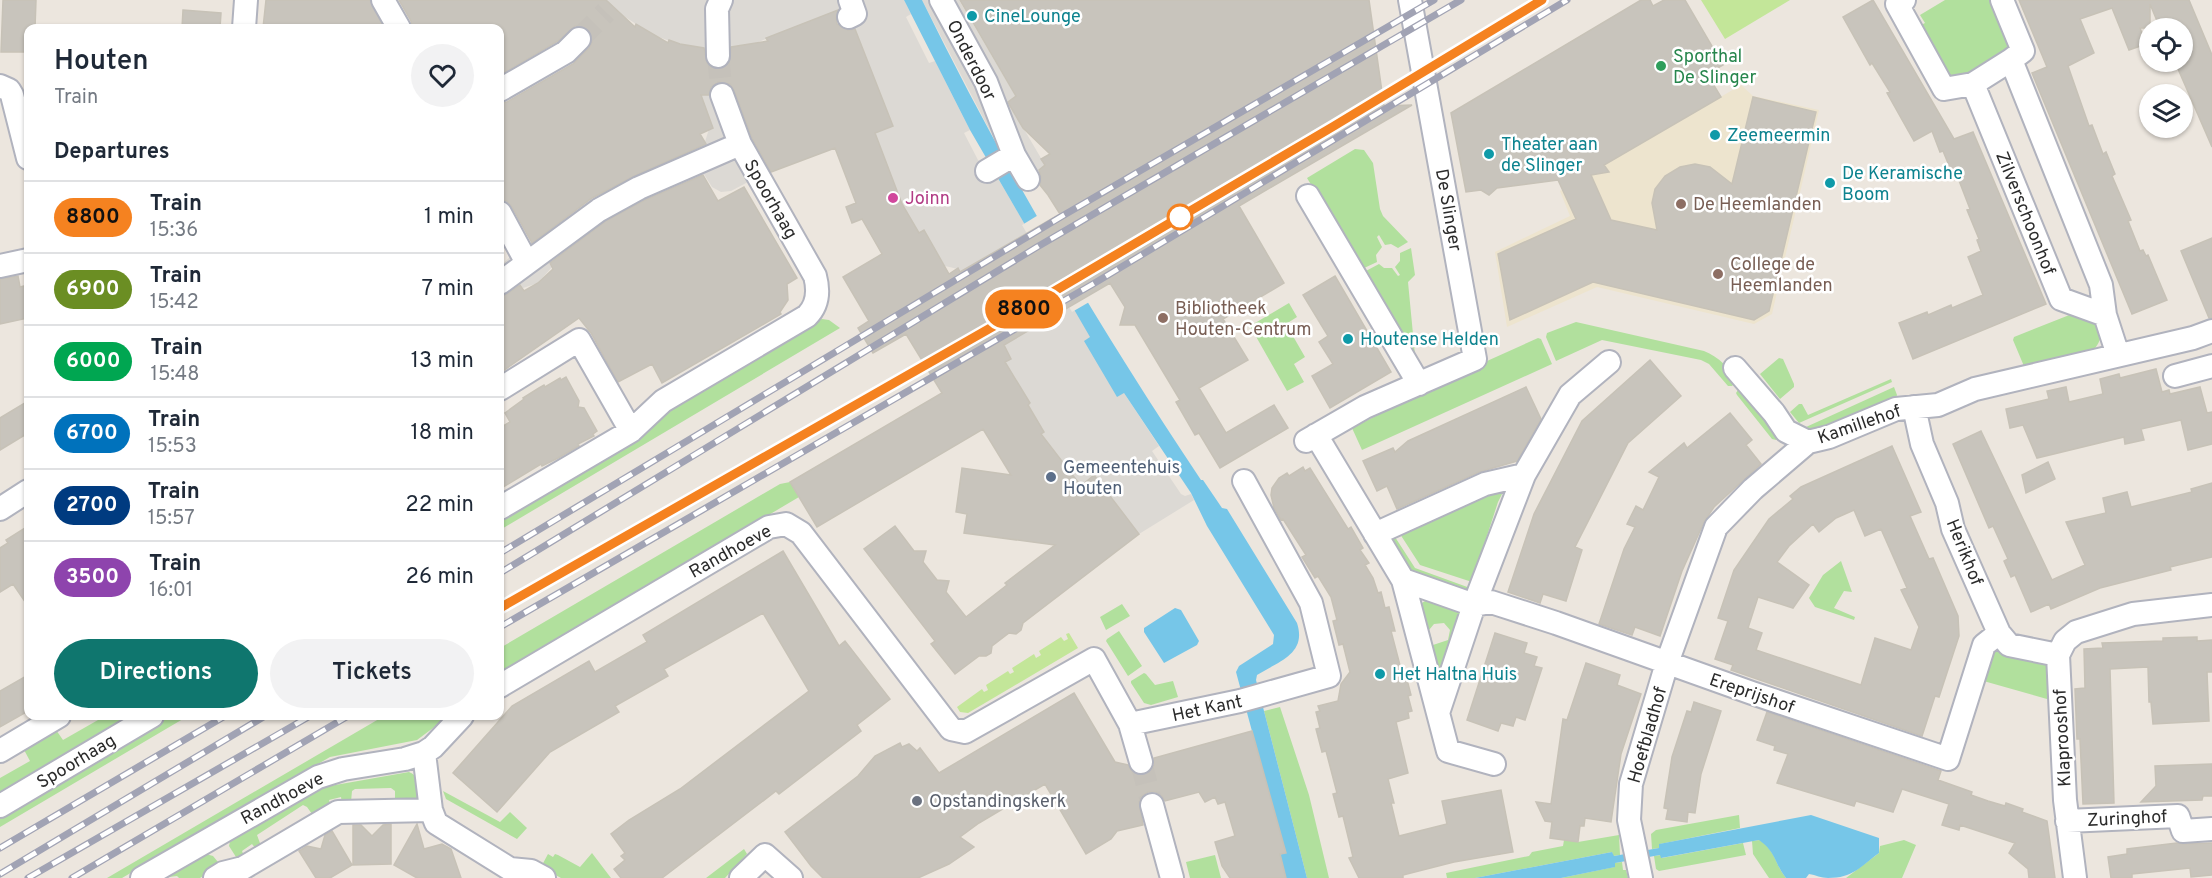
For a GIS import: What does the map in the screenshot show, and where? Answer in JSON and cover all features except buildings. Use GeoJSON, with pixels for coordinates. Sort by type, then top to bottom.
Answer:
{"type":"FeatureCollection","features":[{"type":"Feature","properties":{"kind":"street"},"geometry":{"type":"LineString","coordinates":[[244,24],[246,0]]}},
{"type":"Feature","properties":{"kind":"street"},"geometry":{"type":"LineString","coordinates":[[383,0],[397,24]]}},
{"type":"Feature","properties":{"kind":"street"},"geometry":{"type":"LineString","coordinates":[[718,56],[717,9],[721,0]]}},
{"type":"Feature","properties":{"kind":"street","name":"Onderdoor"},"geometry":{"type":"LineString","coordinates":[[940,0],[986,81],[1021,161],[987,171]]}},
{"type":"Feature","properties":{"kind":"street","name":"De Slinger"},"geometry":{"type":"LineString","coordinates":[[1410,0],[1475,359],[1365,408],[1311,438],[1403,580],[1448,752],[1494,764]]}},
{"type":"Feature","properties":{"kind":"street"},"geometry":{"type":"LineString","coordinates":[[1904,0],[1897,4],[1944,88],[1973,84],[2023,51],[2002,0]]}},
{"type":"Feature","properties":{"kind":"street"},"geometry":{"type":"LineString","coordinates":[[504,88],[566,52],[579,39]]}},
{"type":"Feature","properties":{"kind":"street"},"geometry":{"type":"LineString","coordinates":[[2011,60],[2101,285],[2105,315],[2118,355]]}},
{"type":"Feature","properties":{"kind":"street","name":"Zilverschoonhof"},"geometry":{"type":"LineString","coordinates":[[1973,84],[2061,299],[2105,315]]}},
{"type":"Feature","properties":{"kind":"street"},"geometry":{"type":"LineString","coordinates":[[0,86],[9,90],[12,95],[24,142]]}},
{"type":"Feature","properties":{"kind":"street"},"geometry":{"type":"LineString","coordinates":[[722,95],[744,139]]}},
{"type":"Feature","properties":{"kind":"street","name":"Spoorhaag"},"geometry":{"type":"LineString","coordinates":[[504,280],[598,210],[639,188],[744,139],[758,177],[815,276],[818,289],[814,307],[807,316],[663,401],[631,431],[504,506]]}},
{"type":"Feature","properties":{"kind":"street"},"geometry":{"type":"LineString","coordinates":[[1308,196],[1419,384]]}},
{"type":"Feature","properties":{"kind":"street"},"geometry":{"type":"LineString","coordinates":[[504,220],[527,263]]}},
{"type":"Feature","properties":{"kind":"street"},"geometry":{"type":"LineString","coordinates":[[0,266],[24,261]]}},
{"type":"Feature","properties":{"kind":"street","name":"Kamillehof"},"geometry":{"type":"LineString","coordinates":[[1667,663],[1716,527],[1753,489],[1808,442],[1829,437],[1896,409],[1938,405],[1975,389],[2193,338],[2212,330]]}},
{"type":"Feature","properties":{"kind":"street"},"geometry":{"type":"LineString","coordinates":[[504,387],[579,340],[631,431]]}},
{"type":"Feature","properties":{"kind":"street"},"geometry":{"type":"LineString","coordinates":[[1438,710],[1474,605],[1524,475],[1570,395],[1609,362]]}},
{"type":"Feature","properties":{"kind":"street"},"geometry":{"type":"LineString","coordinates":[[2175,376],[2212,366]]}},
{"type":"Feature","properties":{"kind":"street"},"geometry":{"type":"LineString","coordinates":[[1736,368],[1786,431],[1808,442]]}},
{"type":"Feature","properties":{"kind":"street","name":"Herikhof"},"geometry":{"type":"LineString","coordinates":[[1914,406],[1923,444],[1947,503],[1953,529],[2000,633]]}},
{"type":"Feature","properties":{"kind":"street"},"geometry":{"type":"LineString","coordinates":[[1375,534],[1485,484],[1524,475]]}},
{"type":"Feature","properties":{"kind":"street","name":"Het Kant"},"geometry":{"type":"LineString","coordinates":[[1130,724],[1240,701],[1329,676],[1311,603],[1244,481]]}},
{"type":"Feature","properties":{"kind":"street"},"geometry":{"type":"LineString","coordinates":[[0,509],[24,494]]}},
{"type":"Feature","properties":{"kind":"street","name":"Randhoeve"},"geometry":{"type":"LineString","coordinates":[[504,684],[769,527],[786,524],[801,533],[951,729],[965,732],[1094,659],[1130,724]]}},
{"type":"Feature","properties":{"kind":"street"},"geometry":{"type":"LineString","coordinates":[[1403,580],[1474,605]]}},
{"type":"Feature","properties":{"kind":"street","name":"Ereprijshof"},"geometry":{"type":"LineString","coordinates":[[1474,605],[1491,602],[1556,623],[1752,693],[1948,759],[1984,645],[2000,633]]}},
{"type":"Feature","properties":{"kind":"street"},"geometry":{"type":"LineString","coordinates":[[2000,633],[2009,645],[2058,655],[2065,641],[2076,632],[2133,614],[2212,605]]}},
{"type":"Feature","properties":{"kind":"street","name":"Klaprooshof"},"geometry":{"type":"LineString","coordinates":[[2058,655],[2067,821],[2075,878]]}},
{"type":"Feature","properties":{"kind":"street","name":"Hoefbladhof"},"geometry":{"type":"LineString","coordinates":[[1640,875],[1629,820],[1631,784],[1667,663]]}},
{"type":"Feature","properties":{"kind":"street"},"geometry":{"type":"LineString","coordinates":[[0,751],[52,720]]}},
{"type":"Feature","properties":{"kind":"street","name":"Spoorhaag"},"geometry":{"type":"LineString","coordinates":[[0,806],[145,720]]}},
{"type":"Feature","properties":{"kind":"street","name":"Randhoeve"},"geometry":{"type":"LineString","coordinates":[[142,878],[318,777],[343,769],[405,759],[424,753],[433,747],[458,720]]}},
{"type":"Feature","properties":{"kind":"street"},"geometry":{"type":"LineString","coordinates":[[1130,724],[1141,762]]}},
{"type":"Feature","properties":{"kind":"street"},"geometry":{"type":"LineString","coordinates":[[424,753],[431,810],[436,823],[510,869],[531,871],[544,878]]}},
{"type":"Feature","properties":{"kind":"street"},"geometry":{"type":"LineString","coordinates":[[1152,805],[1172,878]]}},
{"type":"Feature","properties":{"kind":"street"},"geometry":{"type":"LineString","coordinates":[[214,836],[228,875],[338,812],[431,810]]}},
{"type":"Feature","properties":{"kind":"street","name":"Zuringhof"},"geometry":{"type":"LineString","coordinates":[[2067,821],[2178,816],[2183,831],[2212,829]]}},
{"type":"Feature","properties":{"kind":"street"},"geometry":{"type":"LineString","coordinates":[[741,878],[765,855],[790,878]]}},
{"type":"Feature","properties":{"kind":"shaded area"},"geometry":{"type":"Polygon","coordinates":[[[599,0],[904,0],[911,14],[906,17],[929,63],[935,61],[970,130],[964,133],[978,160],[996,175],[1124,393],[1159,446],[1152,451],[1181,494],[1185,496],[1191,494],[1194,500],[1139,534],[1094,475],[1081,486],[1046,441],[1039,436],[1044,432],[1027,405],[1030,403],[1005,362],[1011,358],[958,269],[945,266],[924,231],[919,233],[902,204],[874,132],[860,46],[854,27],[844,8],[751,45],[730,46],[732,55],[698,56],[687,47],[653,35],[599,0]]]}},
{"type":"Feature","properties":{"kind":"shaded area"},"geometry":{"type":"Polygon","coordinates":[[[922,0],[959,0],[1016,97],[1008,102],[1045,165],[1032,176],[1002,154],[922,0]]]}},
{"type":"Feature","properties":{"kind":"shaded area","name":"De Heemlanden"},"geometry":{"type":"Polygon","coordinates":[[[1741,85],[1753,96],[1819,110],[1772,314],[1754,324],[1597,287],[1507,327],[1495,252],[1570,216],[1560,191],[1741,85]]]}},
{"type":"Feature","properties":{"kind":"shaded area"},"geometry":{"type":"Polygon","coordinates":[[[697,95],[736,95],[767,172],[731,191],[721,192],[712,187],[702,171],[658,191],[582,241],[579,237],[547,260],[552,267],[538,283],[523,288],[518,281],[504,291],[504,262],[510,257],[504,246],[504,196],[530,243],[610,187],[704,145],[709,129],[697,95]]]}},
{"type":"Feature","properties":{"kind":"green space"},"geometry":{"type":"Polygon","coordinates":[[[1701,0],[1790,0],[1725,39],[1701,0]]]}},
{"type":"Feature","properties":{"kind":"green space"},"geometry":{"type":"Polygon","coordinates":[[[1945,0],[1992,0],[2010,45],[2004,58],[1958,78],[1950,79],[1917,27],[1925,23],[1920,15],[1945,0]]]}},
{"type":"Feature","properties":{"kind":"green space"},"geometry":{"type":"Polygon","coordinates":[[[1355,149],[1364,150],[1373,163],[1383,216],[1408,242],[1398,248],[1391,244],[1385,245],[1379,235],[1377,237],[1382,247],[1376,255],[1377,262],[1362,269],[1307,178],[1355,149]]]}},
{"type":"Feature","properties":{"kind":"green space"},"geometry":{"type":"Polygon","coordinates":[[[1411,248],[1415,275],[1408,282],[1415,355],[1413,356],[1364,272],[1379,264],[1384,268],[1392,268],[1398,276],[1400,275],[1395,267],[1400,261],[1400,253],[1411,248]]]}},
{"type":"Feature","properties":{"kind":"green space"},"geometry":{"type":"Polygon","coordinates":[[[1289,303],[1297,317],[1286,324],[1305,357],[1294,364],[1304,382],[1287,391],[1250,326],[1289,303]]]}},
{"type":"Feature","properties":{"kind":"green space"},"geometry":{"type":"Polygon","coordinates":[[[2077,312],[2095,324],[2101,333],[2091,353],[2026,371],[2013,340],[2014,337],[2077,312]]]}},
{"type":"Feature","properties":{"kind":"green space"},"geometry":{"type":"Polygon","coordinates":[[[816,320],[829,320],[840,328],[504,528],[504,518],[643,434],[670,406],[816,320]]]}},
{"type":"Feature","properties":{"kind":"green space"},"geometry":{"type":"Polygon","coordinates":[[[1576,322],[1704,351],[1723,364],[1731,372],[1736,382],[1728,386],[1709,364],[1701,360],[1602,340],[1556,361],[1546,337],[1547,333],[1576,322]]]}},
{"type":"Feature","properties":{"kind":"green space"},"geometry":{"type":"Polygon","coordinates":[[[1538,338],[1541,339],[1552,364],[1362,450],[1352,428],[1467,370],[1538,338]]]}},
{"type":"Feature","properties":{"kind":"green space"},"geometry":{"type":"Polygon","coordinates":[[[1779,358],[1783,359],[1794,384],[1794,387],[1780,399],[1760,374],[1779,358]]]}},
{"type":"Feature","properties":{"kind":"green space"},"geometry":{"type":"Polygon","coordinates":[[[1891,379],[1892,382],[1799,423],[1790,412],[1802,404],[1808,415],[1891,379]]]}},
{"type":"Feature","properties":{"kind":"green space"},"geometry":{"type":"Polygon","coordinates":[[[1740,387],[1781,436],[1776,440],[1772,439],[1737,395],[1740,387]]]}},
{"type":"Feature","properties":{"kind":"green space"},"geometry":{"type":"Polygon","coordinates":[[[1894,387],[1897,395],[1895,401],[1817,433],[1806,427],[1894,387]]]}},
{"type":"Feature","properties":{"kind":"green space"},"geometry":{"type":"Polygon","coordinates":[[[790,482],[799,497],[504,672],[504,646],[780,484],[790,482]]]}},
{"type":"Feature","properties":{"kind":"green space"},"geometry":{"type":"Polygon","coordinates":[[[1500,485],[1505,488],[1498,502],[1472,582],[1420,565],[1400,534],[1500,485]]]}},
{"type":"Feature","properties":{"kind":"green space"},"geometry":{"type":"Polygon","coordinates":[[[1391,535],[1395,537],[1415,568],[1470,588],[1466,593],[1412,578],[1388,543],[1391,535]]]}},
{"type":"Feature","properties":{"kind":"green space"},"geometry":{"type":"Polygon","coordinates":[[[1841,561],[1852,592],[1844,591],[1834,608],[1855,617],[1854,620],[1815,607],[1809,598],[1823,575],[1841,561]]]}},
{"type":"Feature","properties":{"kind":"green space"},"geometry":{"type":"Polygon","coordinates":[[[1427,600],[1460,611],[1464,616],[1440,679],[1430,646],[1448,640],[1450,630],[1444,623],[1434,624],[1429,630],[1432,640],[1430,641],[1420,604],[1427,600]]]}},
{"type":"Feature","properties":{"kind":"green space"},"geometry":{"type":"Polygon","coordinates":[[[1122,604],[1130,616],[1106,630],[1100,617],[1122,604]]]}},
{"type":"Feature","properties":{"kind":"green space"},"geometry":{"type":"Polygon","coordinates":[[[1119,631],[1142,666],[1128,676],[1106,641],[1119,631]]]}},
{"type":"Feature","properties":{"kind":"green space"},"geometry":{"type":"Polygon","coordinates":[[[1069,633],[1078,648],[968,713],[960,712],[957,707],[982,689],[984,692],[988,690],[986,685],[1008,671],[1010,674],[1014,672],[1012,668],[1034,654],[1036,658],[1041,655],[1039,651],[1061,637],[1064,641],[1068,639],[1066,634],[1069,633]]]}},
{"type":"Feature","properties":{"kind":"green space"},"geometry":{"type":"Polygon","coordinates":[[[1994,650],[2042,658],[2048,662],[2054,701],[1980,680],[1994,650]]]}},
{"type":"Feature","properties":{"kind":"green space"},"geometry":{"type":"Polygon","coordinates":[[[1144,673],[1155,685],[1173,681],[1178,697],[1151,705],[1144,703],[1131,681],[1144,673]]]}},
{"type":"Feature","properties":{"kind":"green space"},"geometry":{"type":"Polygon","coordinates":[[[1280,707],[1309,795],[1329,878],[1307,878],[1264,711],[1280,707]]]}},
{"type":"Feature","properties":{"kind":"green space"},"geometry":{"type":"Polygon","coordinates":[[[98,720],[125,720],[0,794],[0,778],[30,761],[23,748],[26,742],[30,748],[54,727],[63,740],[98,720]]]}},
{"type":"Feature","properties":{"kind":"green space"},"geometry":{"type":"Polygon","coordinates":[[[163,720],[181,720],[0,827],[0,816],[163,720]]]}},
{"type":"Feature","properties":{"kind":"green space"},"geometry":{"type":"Polygon","coordinates":[[[377,720],[442,720],[417,740],[330,757],[122,878],[107,878],[377,720]]]}},
{"type":"Feature","properties":{"kind":"green space"},"geometry":{"type":"Polygon","coordinates":[[[409,772],[416,777],[419,799],[395,801],[395,791],[391,788],[355,789],[352,791],[351,802],[342,804],[341,797],[329,800],[331,806],[315,815],[303,805],[257,835],[261,846],[256,849],[252,844],[242,851],[244,856],[236,857],[229,846],[231,837],[324,787],[409,772]]]}},
{"type":"Feature","properties":{"kind":"green space"},"geometry":{"type":"Polygon","coordinates":[[[443,791],[500,822],[510,812],[527,828],[517,839],[446,799],[443,791]]]}},
{"type":"Feature","properties":{"kind":"green space"},"geometry":{"type":"Polygon","coordinates":[[[1739,815],[1740,828],[1660,844],[1660,848],[1652,849],[1651,834],[1656,830],[1739,815]]]}},
{"type":"Feature","properties":{"kind":"green space"},"geometry":{"type":"Polygon","coordinates":[[[1619,835],[1620,855],[1613,856],[1612,852],[1475,878],[1447,878],[1446,873],[1529,856],[1532,852],[1563,846],[1564,840],[1578,842],[1619,835]]]}},
{"type":"Feature","properties":{"kind":"green space"},"geometry":{"type":"Polygon","coordinates":[[[1760,840],[1770,849],[1786,878],[1769,878],[1753,854],[1752,841],[1760,840]]]}},
{"type":"Feature","properties":{"kind":"green space"},"geometry":{"type":"Polygon","coordinates":[[[1904,840],[1916,845],[1902,878],[1846,878],[1879,853],[1880,846],[1904,840]]]}},
{"type":"Feature","properties":{"kind":"green space"},"geometry":{"type":"Polygon","coordinates":[[[1743,843],[1746,855],[1659,871],[1656,869],[1654,856],[1661,855],[1662,858],[1743,843]]]}},
{"type":"Feature","properties":{"kind":"green space"},"geometry":{"type":"Polygon","coordinates":[[[744,849],[747,854],[725,878],[706,878],[744,849]]]}},
{"type":"Feature","properties":{"kind":"green space"},"geometry":{"type":"Polygon","coordinates":[[[592,853],[611,878],[561,878],[541,867],[548,854],[553,857],[555,854],[558,855],[580,867],[592,853]]]}},
{"type":"Feature","properties":{"kind":"green space"},"geometry":{"type":"Polygon","coordinates":[[[206,854],[213,856],[218,866],[200,878],[179,878],[177,876],[161,878],[206,854]]]}},
{"type":"Feature","properties":{"kind":"green space"},"geometry":{"type":"Polygon","coordinates":[[[1215,855],[1221,878],[1190,878],[1186,862],[1215,855]]]}},
{"type":"Feature","properties":{"kind":"green space"},"geometry":{"type":"Polygon","coordinates":[[[1622,862],[1623,870],[1626,870],[1628,878],[1561,878],[1614,867],[1614,863],[1622,862]]]}},
{"type":"Feature","properties":{"kind":"water"},"geometry":{"type":"Polygon","coordinates":[[[904,0],[922,0],[985,124],[1089,305],[1201,480],[1222,508],[1227,509],[1297,623],[1299,634],[1295,649],[1282,661],[1257,675],[1256,680],[1307,878],[1286,878],[1279,855],[1285,853],[1236,672],[1239,666],[1273,644],[1274,635],[1207,526],[1191,493],[1124,393],[1117,397],[1084,341],[1090,337],[970,130],[904,0]]]}},
{"type":"Feature","properties":{"kind":"water"},"geometry":{"type":"Polygon","coordinates":[[[1175,608],[1181,610],[1199,641],[1197,645],[1164,663],[1144,632],[1144,628],[1175,608]]]}},
{"type":"Feature","properties":{"kind":"water"},"geometry":{"type":"Polygon","coordinates":[[[1811,815],[1879,838],[1879,853],[1856,871],[1837,878],[1809,874],[1806,878],[1786,878],[1769,849],[1759,840],[1661,858],[1660,855],[1615,863],[1615,867],[1561,878],[1475,878],[1612,852],[1614,856],[1659,848],[1659,844],[1811,815]]]}},
{"type":"Feature","properties":{"kind":"pier"},"geometry":{"type":"Polygon","coordinates":[[[1040,214],[1091,301],[1072,312],[1022,225],[1040,214]]]}},
{"type":"Feature","properties":{"kind":"tunnel"},"geometry":{"type":"LineString","coordinates":[[579,39],[606,12]]}},
{"type":"Feature","properties":{"kind":"tunnel"},"geometry":{"type":"LineString","coordinates":[[718,56],[722,95]]}},
{"type":"Feature","properties":{"kind":"tunnel"},"geometry":{"type":"LineString","coordinates":[[1141,762],[1152,805]]}},
{"type":"Feature","properties":{"kind":"railway"},"geometry":{"type":"LineString","coordinates":[[504,551],[1064,215],[1434,0]]}},
{"type":"Feature","properties":{"kind":"railway"},"geometry":{"type":"LineString","coordinates":[[504,571],[1037,247],[1461,0]]}},
{"type":"Feature","properties":{"kind":"railway"},"geometry":{"type":"LineString","coordinates":[[504,606],[1056,290],[1542,0]]}},
{"type":"Feature","properties":{"kind":"railway"},"geometry":{"type":"LineString","coordinates":[[504,625],[1093,284],[1567,0]]}},
{"type":"Feature","properties":{"kind":"railway"},"geometry":{"type":"LineString","coordinates":[[0,848],[218,720]]}},
{"type":"Feature","properties":{"kind":"railway"},"geometry":{"type":"LineString","coordinates":[[0,874],[258,720]]}},
{"type":"Feature","properties":{"kind":"railway"},"geometry":{"type":"LineString","coordinates":[[28,878],[303,720]]}},
{"type":"Feature","properties":{"kind":"railway"},"geometry":{"type":"LineString","coordinates":[[72,878],[341,720]]}},
{"type":"Feature","properties":{"kind":"train","name":"8800"},"geometry":{"type":"LineString","coordinates":[[504,606],[1036,302],[1542,0]]}},
{"type":"Feature","properties":{"kind":"place","name":"CineLounge"},"geometry":{"type":"Point","coordinates":[972,16]}},
{"type":"Feature","properties":{"kind":"place","name":"Sporthal De Slinger"},"geometry":{"type":"Point","coordinates":[1661,66]}},
{"type":"Feature","properties":{"kind":"place","name":"Zeemeermin"},"geometry":{"type":"Point","coordinates":[1715,135]}},
{"type":"Feature","properties":{"kind":"place","name":"Theater aan de Slinger"},"geometry":{"type":"Point","coordinates":[1489,154]}},
{"type":"Feature","properties":{"kind":"place","name":"De Keramische Boom"},"geometry":{"type":"Point","coordinates":[1830,183]}},
{"type":"Feature","properties":{"kind":"place","name":"Joinn"},"geometry":{"type":"Point","coordinates":[893,198]}},
{"type":"Feature","properties":{"kind":"place","name":"De Heemlanden"},"geometry":{"type":"Point","coordinates":[1681,204]}},
{"type":"Feature","properties":{"kind":"place","name":"College de Heemlanden"},"geometry":{"type":"Point","coordinates":[1718,274]}},
{"type":"Feature","properties":{"kind":"place","name":"Bibliotheek Houten-Centrum"},"geometry":{"type":"Point","coordinates":[1163,318]}},
{"type":"Feature","properties":{"kind":"place","name":"Houtense Helden"},"geometry":{"type":"Point","coordinates":[1348,339]}},
{"type":"Feature","properties":{"kind":"place","name":"Gemeentehuis Houten"},"geometry":{"type":"Point","coordinates":[1051,477]}},
{"type":"Feature","properties":{"kind":"place","name":"Het Haltna Huis"},"geometry":{"type":"Point","coordinates":[1380,674]}},
{"type":"Feature","properties":{"kind":"place","name":"Opstandingskerk"},"geometry":{"type":"Point","coordinates":[917,801]}}]}
